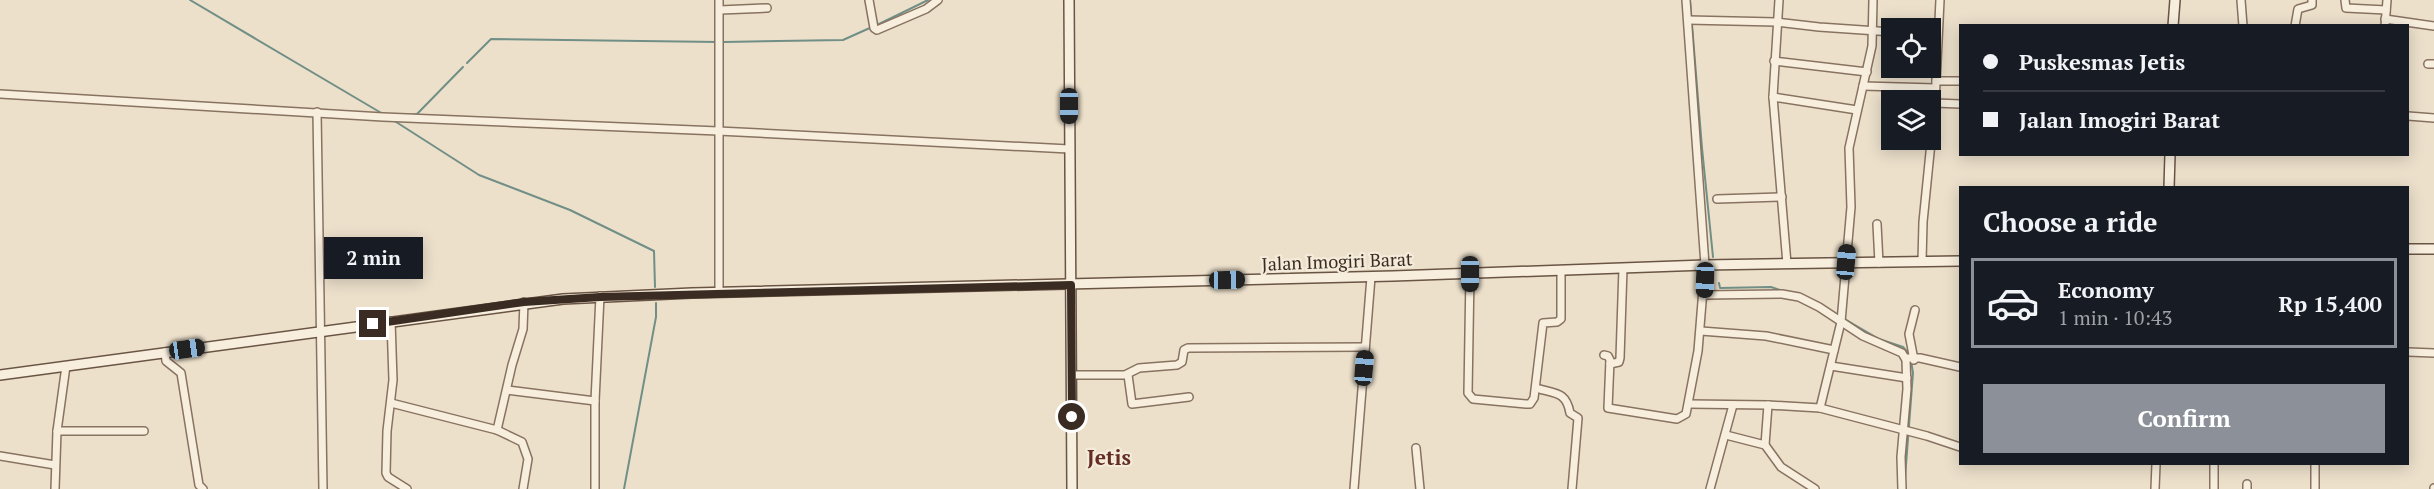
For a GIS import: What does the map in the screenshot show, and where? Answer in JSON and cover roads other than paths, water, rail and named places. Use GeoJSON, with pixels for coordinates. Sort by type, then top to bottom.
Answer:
{"type":"FeatureCollection","features":[{"type":"Feature","properties":{"kind":"main road"},"geometry":{"type":"LineString","coordinates":[[1069,0],[1072,489]]}},
{"type":"Feature","properties":{"kind":"main road"},"geometry":{"type":"LineString","coordinates":[[2173,24],[2175,0]]}},
{"type":"Feature","properties":{"kind":"main road"},"geometry":{"type":"LineString","coordinates":[[2169,186],[2170,156]]}},
{"type":"Feature","properties":{"kind":"main road"},"geometry":{"type":"LineString","coordinates":[[2409,249],[2434,249]]}},
{"type":"Feature","properties":{"kind":"main road","name":"Jalan Imogiri Barat"},"geometry":{"type":"LineString","coordinates":[[0,375],[524,302],[600,297],[1371,277],[1705,265],[1959,261]]}},
{"type":"Feature","properties":{"kind":"street"},"geometry":{"type":"LineString","coordinates":[[718,293],[720,0]]}},
{"type":"Feature","properties":{"kind":"street"},"geometry":{"type":"LineString","coordinates":[[869,0],[874,28],[877,30],[926,9],[938,0]]}},
{"type":"Feature","properties":{"kind":"street"},"geometry":{"type":"LineString","coordinates":[[1604,355],[1609,357],[1610,364],[1608,408],[1677,419],[1686,414],[1701,331],[1705,265],[1686,0]]}},
{"type":"Feature","properties":{"kind":"street"},"geometry":{"type":"LineString","coordinates":[[1779,0],[1773,96],[1787,264]]}},
{"type":"Feature","properties":{"kind":"street"},"geometry":{"type":"LineString","coordinates":[[1820,408],[1842,317],[1851,207],[1848,156],[1867,72],[1873,32],[1873,0]]}},
{"type":"Feature","properties":{"kind":"street"},"geometry":{"type":"LineString","coordinates":[[1937,18],[1940,0]]}},
{"type":"Feature","properties":{"kind":"street"},"geometry":{"type":"LineString","coordinates":[[2241,0],[2243,24]]}},
{"type":"Feature","properties":{"kind":"street"},"geometry":{"type":"LineString","coordinates":[[2295,24],[2295,12],[2312,5],[2312,0]]}},
{"type":"Feature","properties":{"kind":"street"},"geometry":{"type":"LineString","coordinates":[[2345,0],[2346,8],[2386,10]]}},
{"type":"Feature","properties":{"kind":"street"},"geometry":{"type":"LineString","coordinates":[[2387,0],[2385,22],[2434,26]]}},
{"type":"Feature","properties":{"kind":"street"},"geometry":{"type":"LineString","coordinates":[[720,10],[767,9]]}},
{"type":"Feature","properties":{"kind":"street"},"geometry":{"type":"LineString","coordinates":[[1689,20],[1776,22],[1881,32]]}},
{"type":"Feature","properties":{"kind":"street"},"geometry":{"type":"LineString","coordinates":[[1774,61],[1867,72]]}},
{"type":"Feature","properties":{"kind":"street"},"geometry":{"type":"LineString","coordinates":[[1936,78],[1936,90]]}},
{"type":"Feature","properties":{"kind":"street"},"geometry":{"type":"LineString","coordinates":[[1863,86],[1936,85],[1959,81]]}},
{"type":"Feature","properties":{"kind":"street"},"geometry":{"type":"LineString","coordinates":[[0,94],[383,117],[1069,148]]}},
{"type":"Feature","properties":{"kind":"street"},"geometry":{"type":"LineString","coordinates":[[1773,96],[1857,110]]}},
{"type":"Feature","properties":{"kind":"street"},"geometry":{"type":"LineString","coordinates":[[1941,103],[1959,104]]}},
{"type":"Feature","properties":{"kind":"street"},"geometry":{"type":"LineString","coordinates":[[317,112],[323,489]]}},
{"type":"Feature","properties":{"kind":"street"},"geometry":{"type":"LineString","coordinates":[[2409,116],[2434,118]]}},
{"type":"Feature","properties":{"kind":"street"},"geometry":{"type":"LineString","coordinates":[[1922,262],[1923,222],[1930,150]]}},
{"type":"Feature","properties":{"kind":"street"},"geometry":{"type":"LineString","coordinates":[[1717,200],[1782,197]]}},
{"type":"Feature","properties":{"kind":"street"},"geometry":{"type":"LineString","coordinates":[[1877,224],[1879,263]]}},
{"type":"Feature","properties":{"kind":"street"},"geometry":{"type":"LineString","coordinates":[[1610,364],[1618,362],[1620,358],[1623,268]]}},
{"type":"Feature","properties":{"kind":"street"},"geometry":{"type":"LineString","coordinates":[[1470,274],[1469,396],[1499,402],[1530,404],[1536,388],[1543,325],[1545,322],[1557,322],[1560,319],[1561,270]]}},
{"type":"Feature","properties":{"kind":"street"},"geometry":{"type":"LineString","coordinates":[[1354,489],[1371,277]]}},
{"type":"Feature","properties":{"kind":"street"},"geometry":{"type":"LineString","coordinates":[[1704,295],[1791,295],[1842,317],[1863,336],[1897,349],[1910,359],[1920,358],[1959,367]]}},
{"type":"Feature","properties":{"kind":"street"},"geometry":{"type":"LineString","coordinates":[[595,489],[595,401],[600,297]]}},
{"type":"Feature","properties":{"kind":"street"},"geometry":{"type":"LineString","coordinates":[[497,430],[523,329],[524,302]]}},
{"type":"Feature","properties":{"kind":"street"},"geometry":{"type":"LineString","coordinates":[[1902,489],[1903,431],[1910,359],[1909,334],[1915,310]]}},
{"type":"Feature","properties":{"kind":"street"},"geometry":{"type":"LineString","coordinates":[[391,321],[391,403],[386,442],[386,473],[388,477],[407,489]]}},
{"type":"Feature","properties":{"kind":"street"},"geometry":{"type":"LineString","coordinates":[[1701,331],[1766,336],[1834,350]]}},
{"type":"Feature","properties":{"kind":"street"},"geometry":{"type":"LineString","coordinates":[[1071,375],[1128,375],[1139,368],[1181,364],[1184,350],[1188,348],[1365,347]]}},
{"type":"Feature","properties":{"kind":"street"},"geometry":{"type":"LineString","coordinates":[[165,352],[166,361],[181,373],[199,484],[203,489]]}},
{"type":"Feature","properties":{"kind":"street"},"geometry":{"type":"LineString","coordinates":[[2409,352],[2434,353]]}},
{"type":"Feature","properties":{"kind":"street"},"geometry":{"type":"LineString","coordinates":[[55,489],[57,430],[66,366]]}},
{"type":"Feature","properties":{"kind":"street"},"geometry":{"type":"LineString","coordinates":[[1831,366],[1907,378]]}},
{"type":"Feature","properties":{"kind":"street"},"geometry":{"type":"LineString","coordinates":[[1128,375],[1132,404],[1189,397]]}},
{"type":"Feature","properties":{"kind":"street"},"geometry":{"type":"LineString","coordinates":[[1536,388],[1564,397],[1569,403],[1570,413],[1578,418],[1578,443],[1572,489]]}},
{"type":"Feature","properties":{"kind":"street"},"geometry":{"type":"LineString","coordinates":[[507,390],[595,401]]}},
{"type":"Feature","properties":{"kind":"street"},"geometry":{"type":"LineString","coordinates":[[391,403],[497,430],[522,442],[527,450],[528,459],[523,489]]}},
{"type":"Feature","properties":{"kind":"street"},"geometry":{"type":"LineString","coordinates":[[1689,404],[1820,408],[1959,447]]}},
{"type":"Feature","properties":{"kind":"street"},"geometry":{"type":"LineString","coordinates":[[1710,489],[1732,405]]}},
{"type":"Feature","properties":{"kind":"street"},"geometry":{"type":"LineString","coordinates":[[1765,445],[1768,405]]}},
{"type":"Feature","properties":{"kind":"street"},"geometry":{"type":"LineString","coordinates":[[57,430],[144,431]]}},
{"type":"Feature","properties":{"kind":"street"},"geometry":{"type":"LineString","coordinates":[[1726,435],[1765,445],[1781,467],[1815,489]]}},
{"type":"Feature","properties":{"kind":"street"},"geometry":{"type":"LineString","coordinates":[[1416,448],[1420,489]]}},
{"type":"Feature","properties":{"kind":"street"},"geometry":{"type":"LineString","coordinates":[[0,456],[55,465]]}},
{"type":"Feature","properties":{"kind":"street"},"geometry":{"type":"LineString","coordinates":[[2155,489],[2156,465]]}},
{"type":"Feature","properties":{"kind":"street"},"geometry":{"type":"LineString","coordinates":[[2214,465],[2214,489]]}},
{"type":"Feature","properties":{"kind":"street"},"geometry":{"type":"LineString","coordinates":[[2315,489],[2316,465]]}},
{"type":"Feature","properties":{"kind":"waterway"},"geometry":{"type":"LineString","coordinates":[[190,0],[383,114]]}},
{"type":"Feature","properties":{"kind":"waterway"},"geometry":{"type":"LineString","coordinates":[[877,25],[928,0]]}},
{"type":"Feature","properties":{"kind":"waterway"},"geometry":{"type":"LineString","coordinates":[[1690,0],[1713,257]]}},
{"type":"Feature","properties":{"kind":"waterway"},"geometry":{"type":"LineString","coordinates":[[724,42],[843,40],[872,27]]}},
{"type":"Feature","properties":{"kind":"waterway"},"geometry":{"type":"LineString","coordinates":[[467,63],[491,39],[718,42]]}},
{"type":"Feature","properties":{"kind":"waterway"},"geometry":{"type":"LineString","coordinates":[[410,115],[417,114],[463,67]]}},
{"type":"Feature","properties":{"kind":"waterway"},"geometry":{"type":"LineString","coordinates":[[393,120],[479,175],[570,210],[654,251],[655,287]]}},
{"type":"Feature","properties":{"kind":"waterway"},"geometry":{"type":"LineString","coordinates":[[1719,283],[1720,288],[1771,287],[1783,291]]}},
{"type":"Feature","properties":{"kind":"waterway"},"geometry":{"type":"LineString","coordinates":[[624,489],[656,317],[656,303]]}},
{"type":"Feature","properties":{"kind":"waterway"},"geometry":{"type":"LineString","coordinates":[[1829,310],[1879,339],[1903,347],[1910,355]]}},
{"type":"Feature","properties":{"kind":"waterway"},"geometry":{"type":"LineString","coordinates":[[1905,478],[1913,373],[1911,361]]}},
{"type":"Feature","properties":{"kind":"district","name":"Jetis"},"geometry":{"type":"Point","coordinates":[1109,457]}}]}
